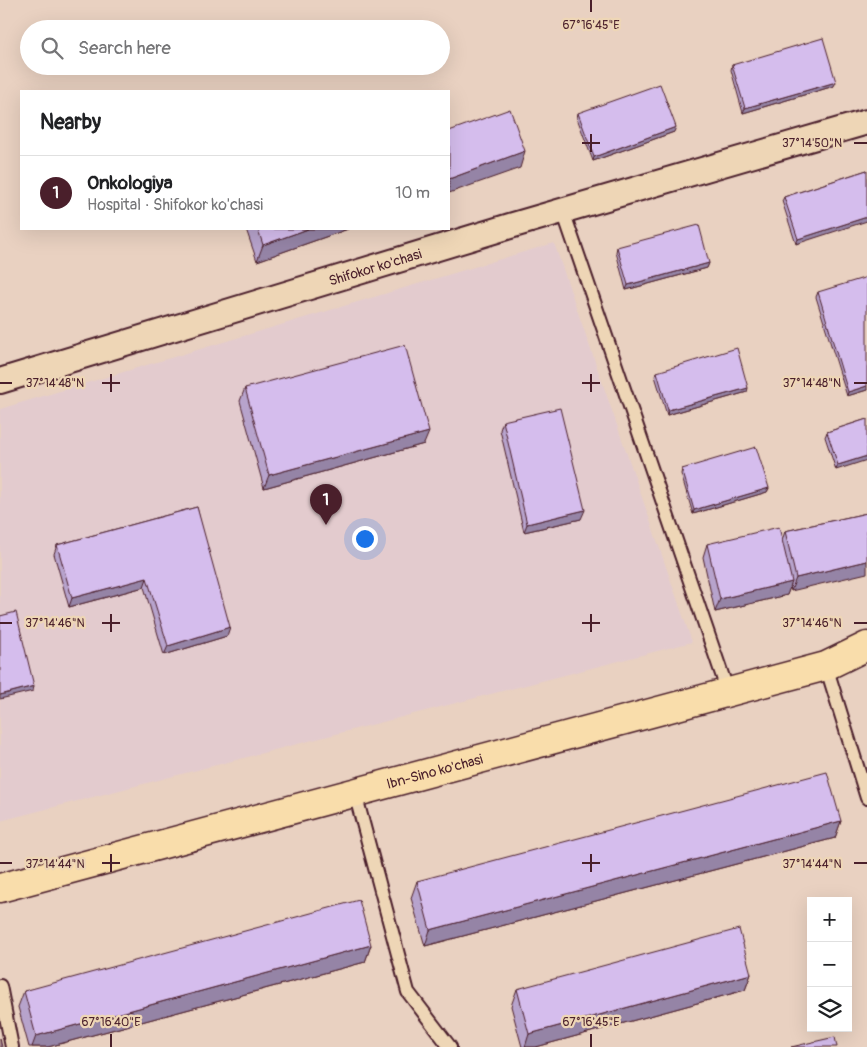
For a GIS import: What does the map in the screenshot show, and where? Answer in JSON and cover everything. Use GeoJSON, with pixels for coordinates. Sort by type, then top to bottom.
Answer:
{"type":"FeatureCollection","features":[{"type":"Feature","properties":{"kind":"main road","name":"Ibn-Sino ko'chasi"},"geometry":{"type":"LineString","coordinates":[[0,888],[826,666],[867,646]]}},
{"type":"Feature","properties":{"kind":"street","name":"Shifokor ko'chasi"},"geometry":{"type":"LineString","coordinates":[[0,381],[563,211],[867,122]]}},
{"type":"Feature","properties":{"kind":"lane"},"geometry":{"type":"LineString","coordinates":[[563,211],[728,692]]}},
{"type":"Feature","properties":{"kind":"lane"},"geometry":{"type":"LineString","coordinates":[[826,666],[867,798]]}},
{"type":"Feature","properties":{"kind":"lane"},"geometry":{"type":"LineString","coordinates":[[355,792],[408,992],[450,1047]]}},
{"type":"Feature","properties":{"kind":"lane"},"geometry":{"type":"LineString","coordinates":[[0,991],[12,1047]]}},
{"type":"Feature","properties":{"kind":"shaded area"},"geometry":{"type":"Polygon","coordinates":[[[554,243],[692,642],[0,821],[0,409],[554,243]]]}},
{"type":"Feature","properties":{"kind":"building"},"geometry":{"type":"Polygon","coordinates":[[[823,38],[836,82],[745,108],[732,65],[823,38]]]}},
{"type":"Feature","properties":{"kind":"building"},"geometry":{"type":"Polygon","coordinates":[[[660,84],[676,127],[594,157],[578,113],[660,84]]]}},
{"type":"Feature","properties":{"kind":"building"},"geometry":{"type":"Polygon","coordinates":[[[510,109],[525,151],[450,179],[450,131],[510,109]]]}},
{"type":"Feature","properties":{"kind":"building"},"geometry":{"type":"Polygon","coordinates":[[[867,170],[867,217],[798,239],[784,197],[867,170]]]}},
{"type":"Feature","properties":{"kind":"building"},"geometry":{"type":"Polygon","coordinates":[[[699,225],[709,263],[628,285],[617,247],[699,225]]]}},
{"type":"Feature","properties":{"kind":"building"},"geometry":{"type":"Polygon","coordinates":[[[258,230],[305,230],[263,245],[258,230]]]}},
{"type":"Feature","properties":{"kind":"building"},"geometry":{"type":"Polygon","coordinates":[[[867,277],[867,386],[848,392],[818,292],[867,277]]]}},
{"type":"Feature","properties":{"kind":"building"},"geometry":{"type":"Polygon","coordinates":[[[405,345],[429,432],[269,475],[245,388],[405,345]]]}},
{"type":"Feature","properties":{"kind":"building"},"geometry":{"type":"Polygon","coordinates":[[[737,348],[748,388],[668,410],[657,372],[737,348]]]}},
{"type":"Feature","properties":{"kind":"building"},"geometry":{"type":"Polygon","coordinates":[[[560,408],[585,510],[527,524],[503,421],[560,408]]]}},
{"type":"Feature","properties":{"kind":"building"},"geometry":{"type":"Polygon","coordinates":[[[867,419],[867,456],[838,465],[827,432],[867,419]]]}},
{"type":"Feature","properties":{"kind":"building"},"geometry":{"type":"Polygon","coordinates":[[[756,447],[769,488],[694,510],[682,469],[756,447]]]}},
{"type":"Feature","properties":{"kind":"building"},"geometry":{"type":"Polygon","coordinates":[[[197,507],[230,627],[168,646],[147,578],[72,598],[57,545],[197,507]]]}},
{"type":"Feature","properties":{"kind":"building"},"geometry":{"type":"Polygon","coordinates":[[[867,513],[867,561],[796,578],[785,531],[867,513]]]}},
{"type":"Feature","properties":{"kind":"building"},"geometry":{"type":"Polygon","coordinates":[[[779,527],[792,582],[720,599],[707,544],[779,527]]]}},
{"type":"Feature","properties":{"kind":"building"},"geometry":{"type":"Polygon","coordinates":[[[16,612],[34,686],[0,695],[0,616],[16,612]]]}},
{"type":"Feature","properties":{"kind":"building"},"geometry":{"type":"Polygon","coordinates":[[[827,772],[841,821],[430,930],[417,881],[827,772]]]}},
{"type":"Feature","properties":{"kind":"building"},"geometry":{"type":"Polygon","coordinates":[[[359,900],[371,945],[36,1036],[24,991],[359,900]]]}},
{"type":"Feature","properties":{"kind":"building"},"geometry":{"type":"Polygon","coordinates":[[[739,929],[751,974],[529,1034],[517,989],[739,929]]]}},
{"type":"Feature","properties":{"kind":"building"},"geometry":{"type":"Polygon","coordinates":[[[835,1037],[837,1047],[791,1047],[835,1037]]]}},
{"type":"Feature","properties":{"kind":"place","name":"Onkologiya"},"geometry":{"type":"Point","coordinates":[326,525]}}]}
